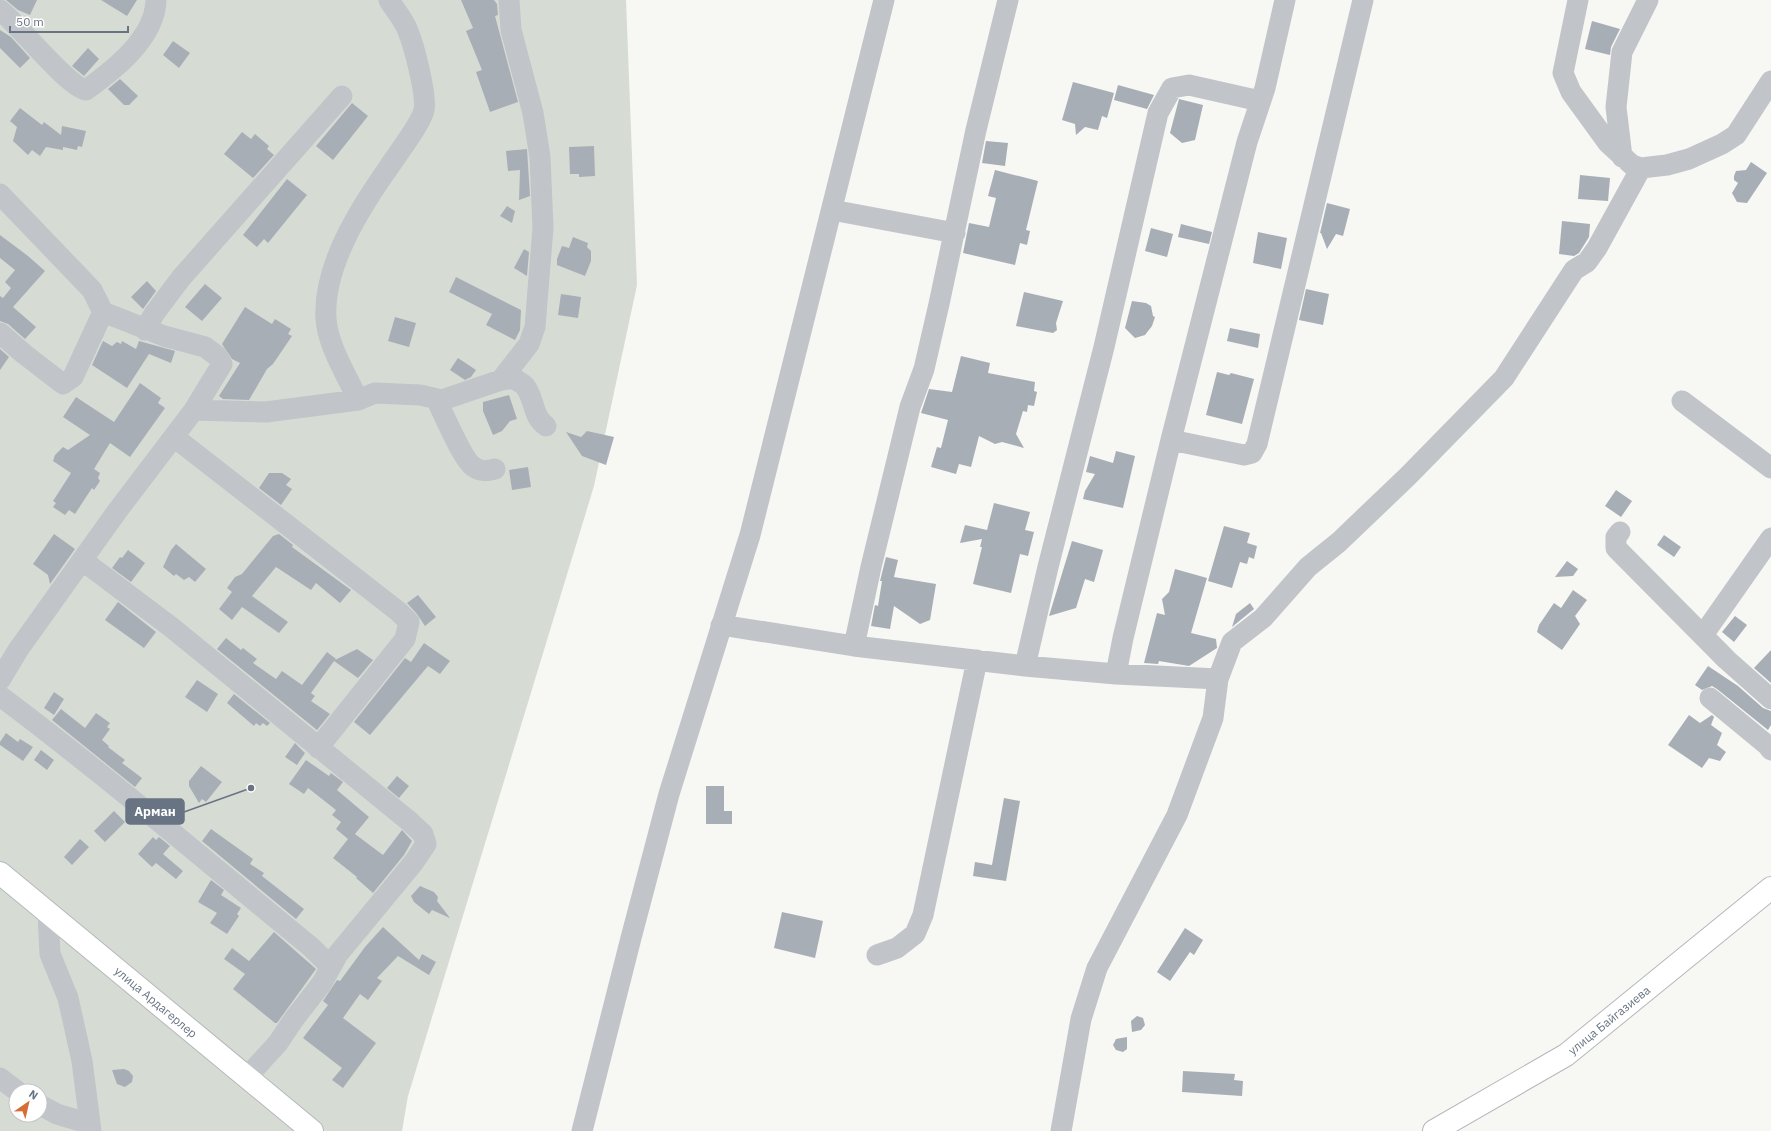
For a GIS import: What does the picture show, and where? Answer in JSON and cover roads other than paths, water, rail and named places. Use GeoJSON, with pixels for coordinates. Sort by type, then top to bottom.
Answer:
{"type":"FeatureCollection","features":[{"type":"Feature","properties":{"kind":"main road","name":"улица Ардагерлер"},"geometry":{"type":"LineString","coordinates":[[0,873],[312,1131]]}},
{"type":"Feature","properties":{"kind":"main road","name":"улица Байгазиева"},"geometry":{"type":"LineString","coordinates":[[1434,1131],[1566,1055],[1771,888]]}},
{"type":"Feature","properties":{"kind":"street"},"geometry":{"type":"LineString","coordinates":[[0,10],[65,76],[79,88],[86,90],[106,76],[138,43],[150,25],[156,0]]}},
{"type":"Feature","properties":{"kind":"street"},"geometry":{"type":"LineString","coordinates":[[358,400],[333,345],[326,318],[330,283],[349,232],[367,199],[408,139],[424,111],[423,89],[408,30],[389,0]]}},
{"type":"Feature","properties":{"kind":"street"},"geometry":{"type":"LineString","coordinates":[[501,380],[529,344],[535,327],[543,228],[540,193],[540,157],[533,114],[510,30],[509,0]]}},
{"type":"Feature","properties":{"kind":"street"},"geometry":{"type":"LineString","coordinates":[[582,1131],[669,794],[750,535],[884,0]]}},
{"type":"Feature","properties":{"kind":"street"},"geometry":{"type":"LineString","coordinates":[[854,646],[871,567],[910,407],[924,369],[956,233],[978,123],[1008,0]]}},
{"type":"Feature","properties":{"kind":"street"},"geometry":{"type":"LineString","coordinates":[[1116,674],[1123,638],[1172,440],[1247,142],[1260,101],[1285,0]]}},
{"type":"Feature","properties":{"kind":"street"},"geometry":{"type":"LineString","coordinates":[[1172,440],[1244,455],[1252,453],[1257,444],[1363,0]]}},
{"type":"Feature","properties":{"kind":"street"},"geometry":{"type":"LineString","coordinates":[[1578,0],[1563,73],[1571,92],[1608,143],[1632,165],[1641,168],[1667,165],[1689,158],[1722,144],[1736,135],[1771,81]]}},
{"type":"Feature","properties":{"kind":"street"},"geometry":{"type":"LineString","coordinates":[[1622,156],[1616,107],[1622,52],[1648,0]]}},
{"type":"Feature","properties":{"kind":"street"},"geometry":{"type":"LineString","coordinates":[[1025,666],[1048,567],[1104,347],[1158,113],[1172,88],[1189,85],[1260,101]]}},
{"type":"Feature","properties":{"kind":"street"},"geometry":{"type":"LineString","coordinates":[[145,330],[154,314],[181,278],[342,96]]}},
{"type":"Feature","properties":{"kind":"street"},"geometry":{"type":"LineString","coordinates":[[1061,1131],[1081,1018],[1097,968],[1177,815],[1213,718],[1218,679],[1232,642],[1263,618],[1308,567],[1339,542],[1390,493],[1504,378],[1518,359],[1574,270],[1587,262],[1597,248],[1641,168]]}},
{"type":"Feature","properties":{"kind":"street"},"geometry":{"type":"LineString","coordinates":[[0,194],[92,290],[103,312],[145,330],[205,347],[216,356],[222,364],[194,410],[82,560],[18,650],[0,680]]}},
{"type":"Feature","properties":{"kind":"street"},"geometry":{"type":"LineString","coordinates":[[832,210],[956,233]]}},
{"type":"Feature","properties":{"kind":"street"},"geometry":{"type":"LineString","coordinates":[[0,333],[24,354],[63,384],[73,377],[103,312]]}},
{"type":"Feature","properties":{"kind":"street"},"geometry":{"type":"LineString","coordinates":[[194,410],[266,412],[358,400],[374,393],[420,395],[442,400],[501,380],[514,378],[525,386],[535,413],[546,426]]}},
{"type":"Feature","properties":{"kind":"street"},"geometry":{"type":"LineString","coordinates":[[436,399],[452,433],[472,467],[485,472],[495,470]]}},
{"type":"Feature","properties":{"kind":"street"},"geometry":{"type":"LineString","coordinates":[[1682,400],[1771,468]]}},
{"type":"Feature","properties":{"kind":"street"},"geometry":{"type":"LineString","coordinates":[[174,437],[399,612],[408,622],[405,639],[318,748]]}},
{"type":"Feature","properties":{"kind":"street"},"geometry":{"type":"LineString","coordinates":[[1620,532],[1616,537],[1616,548],[1727,660],[1771,699]]}},
{"type":"Feature","properties":{"kind":"street"},"geometry":{"type":"LineString","coordinates":[[1703,635],[1771,538]]}},
{"type":"Feature","properties":{"kind":"street"},"geometry":{"type":"LineString","coordinates":[[82,560],[171,627],[423,834],[426,844],[414,862],[338,954],[322,983],[294,1019],[278,1043],[247,1078]]}},
{"type":"Feature","properties":{"kind":"street"},"geometry":{"type":"LineString","coordinates":[[721,625],[854,646],[1025,666],[1116,674],[1218,679]]}},
{"type":"Feature","properties":{"kind":"street"},"geometry":{"type":"LineString","coordinates":[[877,955],[897,948],[915,934],[923,915],[977,660]]}},
{"type":"Feature","properties":{"kind":"street"},"geometry":{"type":"LineString","coordinates":[[0,696],[55,737],[132,800],[311,947],[331,967]]}},
{"type":"Feature","properties":{"kind":"street"},"geometry":{"type":"LineString","coordinates":[[1710,698],[1767,745],[1771,750]]}},
{"type":"Feature","properties":{"kind":"street"},"geometry":{"type":"LineString","coordinates":[[48,913],[50,954],[68,998],[82,1062],[90,1128],[48,1109]]}},
{"type":"Feature","properties":{"kind":"street"},"geometry":{"type":"LineString","coordinates":[[0,1078],[8,1084]]}},
{"type":"Feature","properties":{"kind":"place","name":"Арман"},"geometry":{"type":"Point","coordinates":[251,788]}}]}
